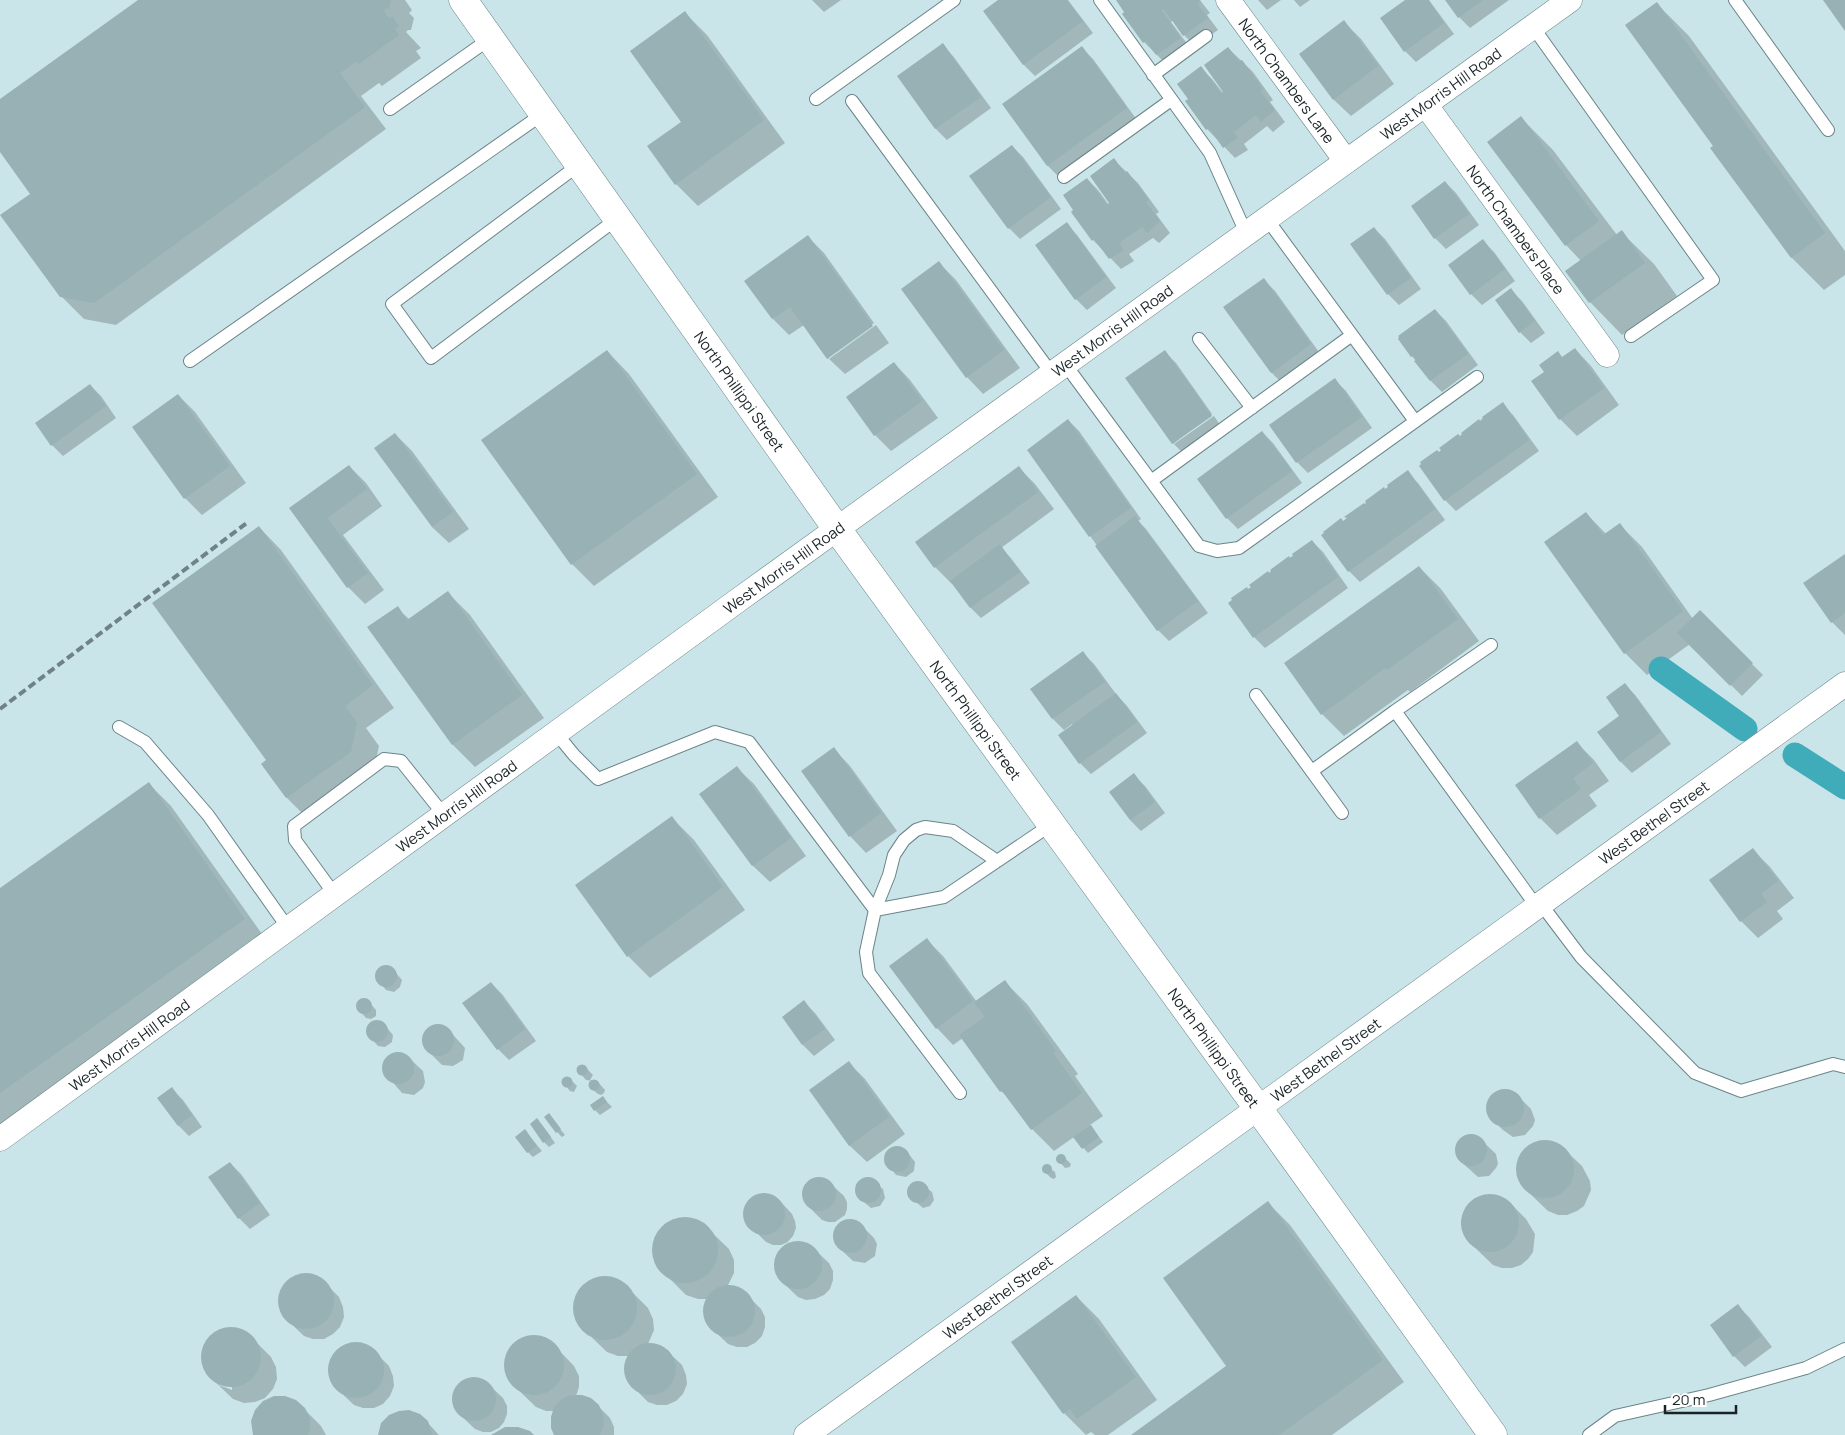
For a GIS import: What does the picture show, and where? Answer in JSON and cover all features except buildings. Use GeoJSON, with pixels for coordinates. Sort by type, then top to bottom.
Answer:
{"type":"FeatureCollection","features":[{"type":"Feature","properties":{"kind":"street","name":"North Phillippi Street"},"geometry":{"type":"LineString","coordinates":[[463,0],[837,529],[1493,1435]]}},
{"type":"Feature","properties":{"kind":"street","name":"North Chambers Lane"},"geometry":{"type":"LineString","coordinates":[[1228,0],[1346,161]]}},
{"type":"Feature","properties":{"kind":"street","name":"West Morris Hill Road"},"geometry":{"type":"LineString","coordinates":[[0,1139],[444,814],[1570,0]]}},
{"type":"Feature","properties":{"kind":"street","name":"North Chambers Place"},"geometry":{"type":"LineString","coordinates":[[1425,104],[1607,355]]}},
{"type":"Feature","properties":{"kind":"street","name":"West Bethel Street"},"geometry":{"type":"LineString","coordinates":[[806,1435],[1845,684]]}},
{"type":"Feature","properties":{"kind":"lane"},"geometry":{"type":"LineString","coordinates":[[816,99],[954,0]]}},
{"type":"Feature","properties":{"kind":"lane"},"geometry":{"type":"LineString","coordinates":[[1100,0],[1210,153],[1246,233]]}},
{"type":"Feature","properties":{"kind":"lane"},"geometry":{"type":"LineString","coordinates":[[1735,0],[1828,130]]}},
{"type":"Feature","properties":{"kind":"lane"},"geometry":{"type":"LineString","coordinates":[[1533,27],[1713,280],[1631,336]]}},
{"type":"Feature","properties":{"kind":"lane"},"geometry":{"type":"LineString","coordinates":[[1153,75],[1206,36]]}},
{"type":"Feature","properties":{"kind":"lane"},"geometry":{"type":"LineString","coordinates":[[390,108],[491,38]]}},
{"type":"Feature","properties":{"kind":"lane"},"geometry":{"type":"LineString","coordinates":[[1064,177],[1172,100]]}},
{"type":"Feature","properties":{"kind":"lane"},"geometry":{"type":"LineString","coordinates":[[852,101],[1058,369],[1151,481],[1199,546],[1216,551],[1239,548],[1477,377]]}},
{"type":"Feature","properties":{"kind":"lane"},"geometry":{"type":"LineString","coordinates":[[190,361],[544,113]]}},
{"type":"Feature","properties":{"kind":"lane"},"geometry":{"type":"LineString","coordinates":[[580,164],[392,304],[431,358],[618,218]]}},
{"type":"Feature","properties":{"kind":"lane"},"geometry":{"type":"LineString","coordinates":[[1267,219],[1415,421]]}},
{"type":"Feature","properties":{"kind":"lane"},"geometry":{"type":"LineString","coordinates":[[1151,481],[1352,335]]}},
{"type":"Feature","properties":{"kind":"lane"},"geometry":{"type":"LineString","coordinates":[[1199,339],[1252,408]]}},
{"type":"Feature","properties":{"kind":"lane"},"geometry":{"type":"LineString","coordinates":[[1312,771],[1491,645]]}},
{"type":"Feature","properties":{"kind":"lane"},"geometry":{"type":"LineString","coordinates":[[1256,695],[1342,813]]}},
{"type":"Feature","properties":{"kind":"lane"},"geometry":{"type":"LineString","coordinates":[[1395,711],[1539,905],[1581,957],[1695,1073],[1741,1091],[1833,1064],[1845,1068]]}},
{"type":"Feature","properties":{"kind":"lane"},"geometry":{"type":"LineString","coordinates":[[119,727],[145,742],[208,815],[288,928]]}},
{"type":"Feature","properties":{"kind":"lane"},"geometry":{"type":"LineString","coordinates":[[556,733],[598,780],[715,732],[749,742],[875,910]]}},
{"type":"Feature","properties":{"kind":"lane"},"geometry":{"type":"LineString","coordinates":[[335,895],[295,840],[294,826],[384,759],[401,761],[444,814]]}},
{"type":"Feature","properties":{"kind":"lane"},"geometry":{"type":"LineString","coordinates":[[875,910],[944,897],[1052,824]]}},
{"type":"Feature","properties":{"kind":"lane"},"geometry":{"type":"LineString","coordinates":[[960,1094],[869,973],[866,952],[875,910],[889,874],[894,854],[904,840],[916,830],[925,828],[953,831],[997,861]]}},
{"type":"Feature","properties":{"kind":"lane"},"geometry":{"type":"LineString","coordinates":[[1589,1435],[1615,1416],[1709,1395],[1806,1368],[1845,1349]]}},
{"type":"Feature","properties":{"kind":"waterway"},"geometry":{"type":"LineString","coordinates":[[1661,669],[1745,729]]}},
{"type":"Feature","properties":{"kind":"waterway"},"geometry":{"type":"LineString","coordinates":[[1795,755],[1845,787]]}},
{"type":"Feature","properties":{"kind":"railway"},"geometry":{"type":"LineString","coordinates":[[0,709],[248,522]]}}]}
